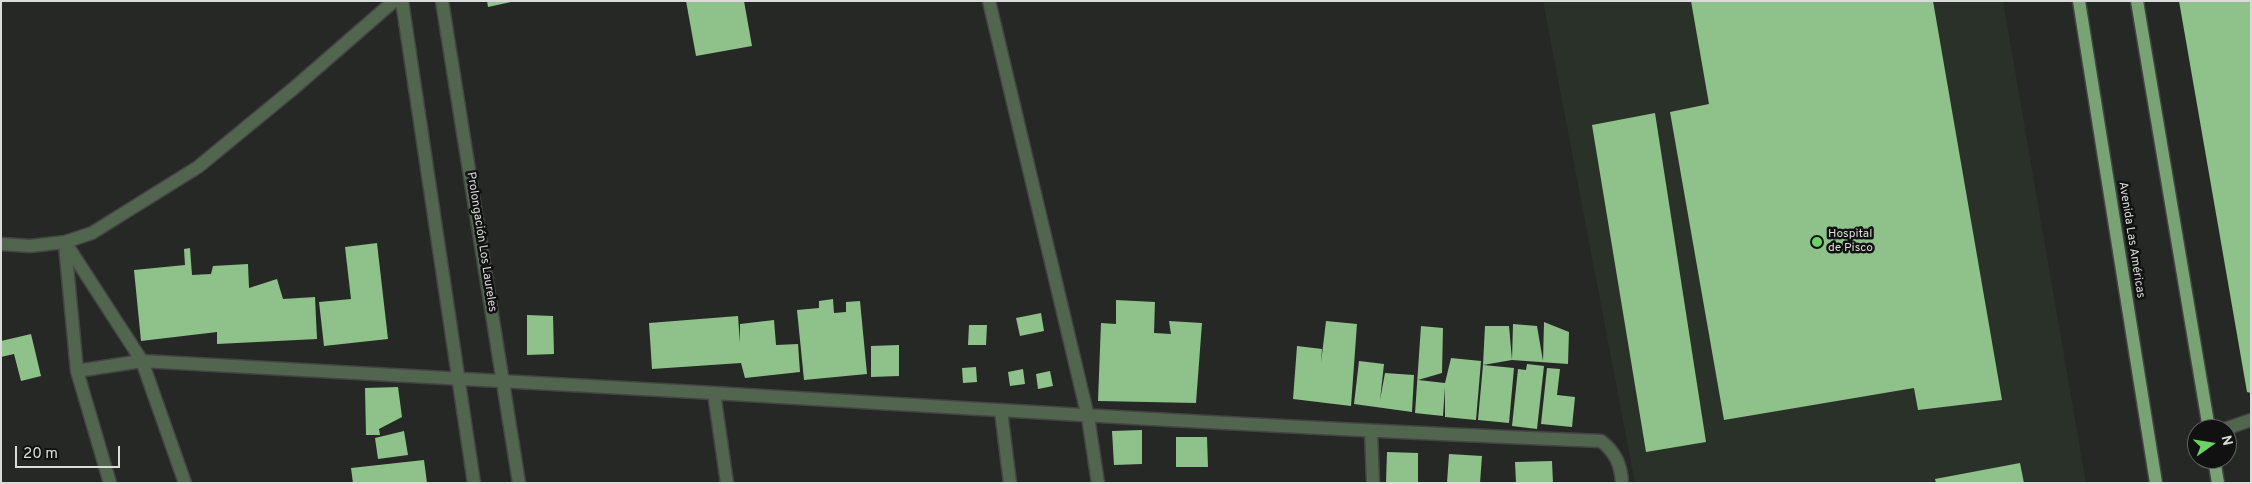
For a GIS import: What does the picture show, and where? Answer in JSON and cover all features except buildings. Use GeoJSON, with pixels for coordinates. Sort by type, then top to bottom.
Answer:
{"type":"FeatureCollection","features":[{"type":"Feature","properties":{"kind":"main road","name":"Avenida Las Américas"},"geometry":{"type":"LineString","coordinates":[[2079,1],[2156,483]]}},
{"type":"Feature","properties":{"kind":"main road"},"geometry":{"type":"LineString","coordinates":[[2137,1],[2207,419]]}},
{"type":"Feature","properties":{"kind":"main road"},"geometry":{"type":"LineString","coordinates":[[2216,469],[2218,483]]}},
{"type":"Feature","properties":{"kind":"street"},"geometry":{"type":"LineString","coordinates":[[1,244],[30,246],[64,242],[92,233],[198,166],[294,88],[394,1]]}},
{"type":"Feature","properties":{"kind":"street"},"geometry":{"type":"LineString","coordinates":[[402,1],[474,483]]}},
{"type":"Feature","properties":{"kind":"street","name":"Prolongación Los Laureles"},"geometry":{"type":"LineString","coordinates":[[442,1],[504,380],[518,483]]}},
{"type":"Feature","properties":{"kind":"street"},"geometry":{"type":"LineString","coordinates":[[989,1],[1088,417],[1098,483]]}},
{"type":"Feature","properties":{"kind":"street"},"geometry":{"type":"LineString","coordinates":[[64,242],[142,361],[184,483]]}},
{"type":"Feature","properties":{"kind":"street"},"geometry":{"type":"LineString","coordinates":[[64,242],[77,370],[110,483]]}},
{"type":"Feature","properties":{"kind":"street"},"geometry":{"type":"LineString","coordinates":[[77,370],[142,361],[504,380],[1088,417],[1371,432],[1601,441],[1611,449],[1619,462],[1622,483]]}},
{"type":"Feature","properties":{"kind":"street"},"geometry":{"type":"LineString","coordinates":[[714,393],[727,483]]}},
{"type":"Feature","properties":{"kind":"street"},"geometry":{"type":"LineString","coordinates":[[1001,411],[1010,483]]}},
{"type":"Feature","properties":{"kind":"street"},"geometry":{"type":"LineString","coordinates":[[2237,425],[2251,420]]}},
{"type":"Feature","properties":{"kind":"street"},"geometry":{"type":"LineString","coordinates":[[1371,432],[1373,483]]}},
{"type":"Feature","properties":{"kind":"shaded area","name":"Hospital de Pisco"},"geometry":{"type":"Polygon","coordinates":[[[1543,1],[2003,1],[2086,483],[1635,483],[1543,1]]]}},
{"type":"Feature","properties":{"kind":"place","name":"Hospital de Pisco"},"geometry":{"type":"Point","coordinates":[1817,242]}}]}
